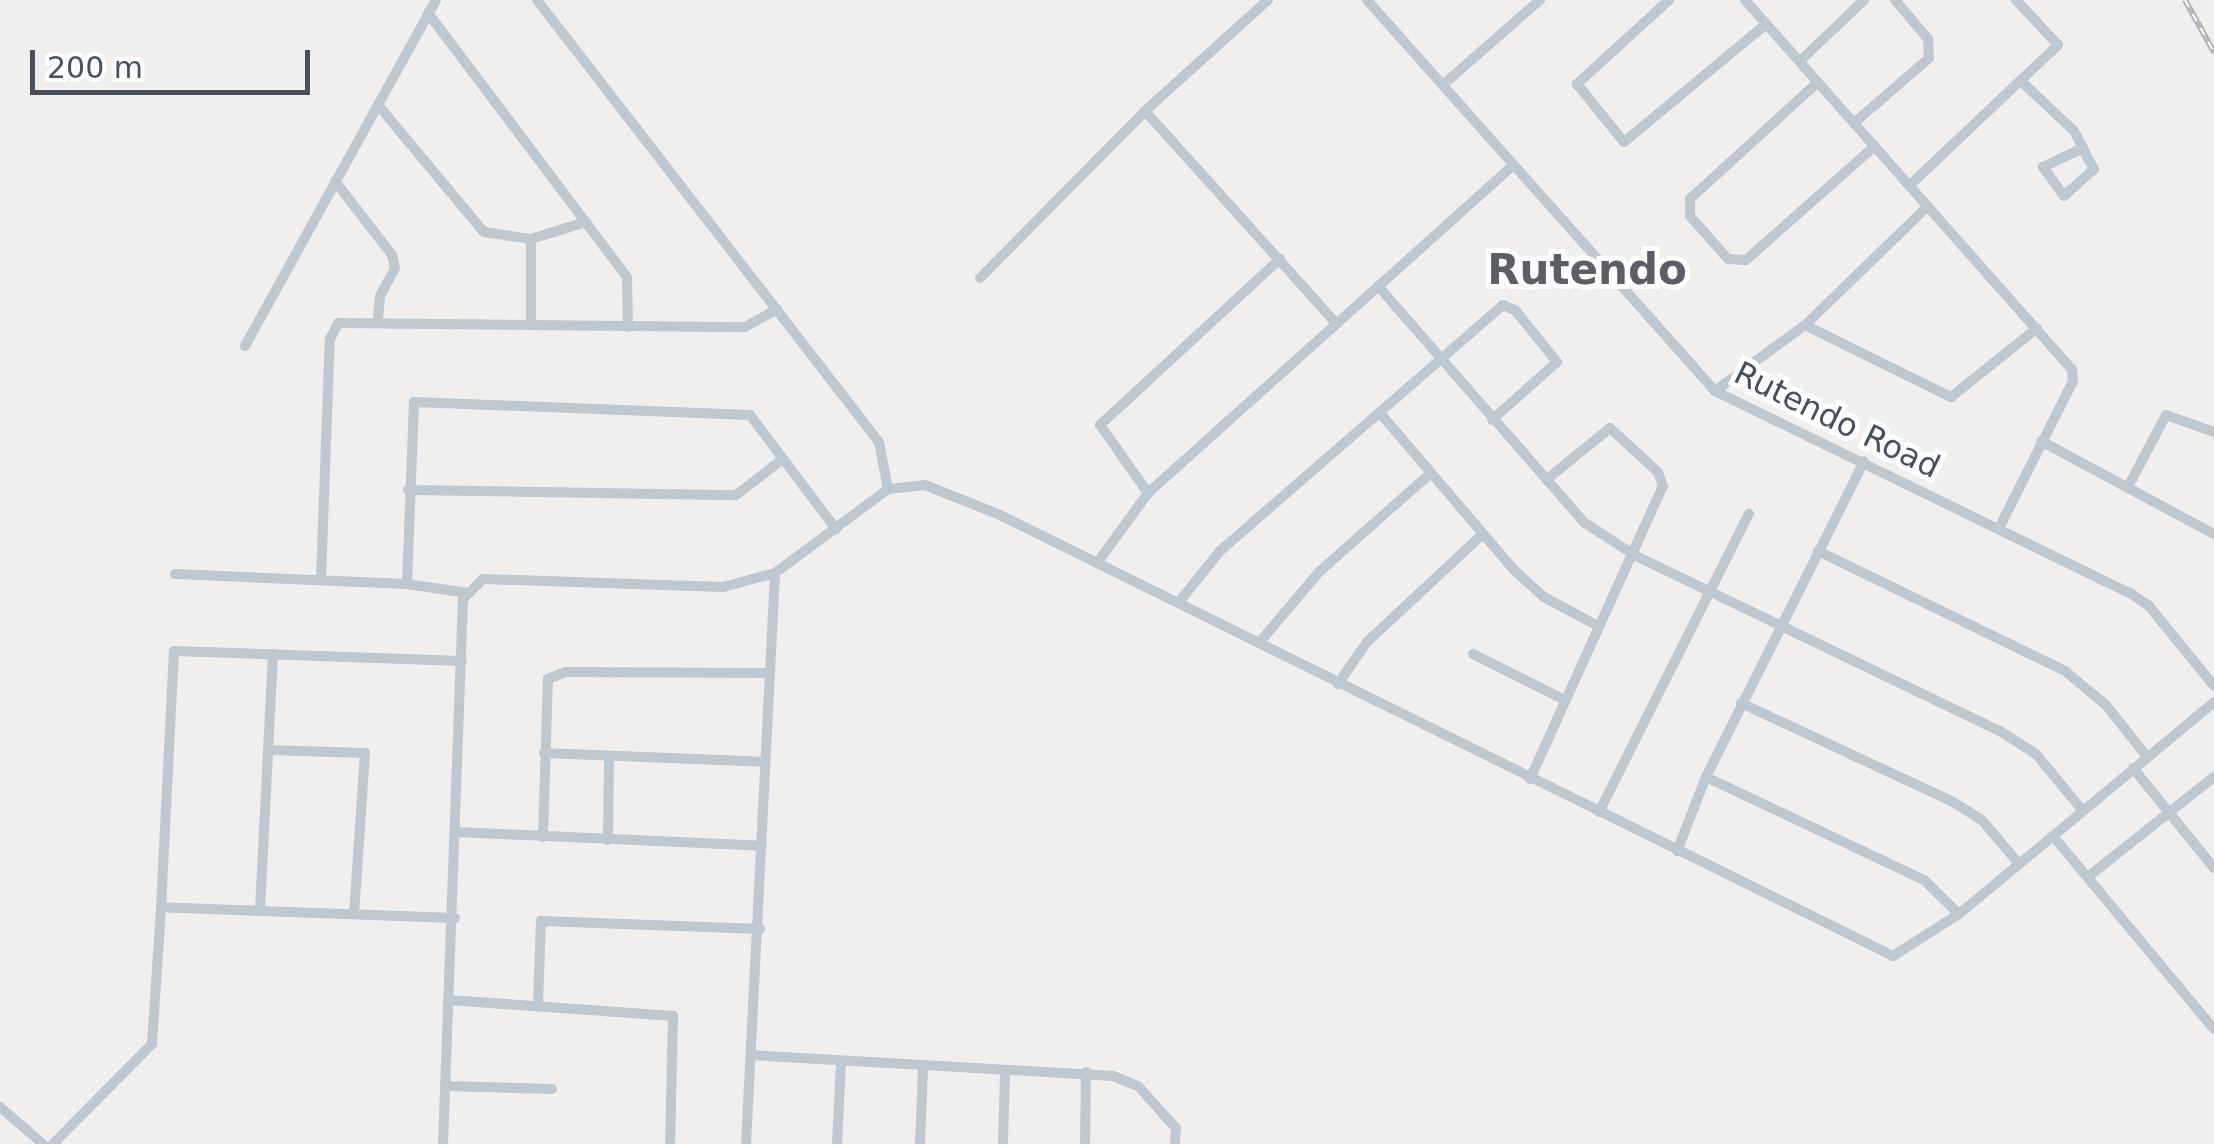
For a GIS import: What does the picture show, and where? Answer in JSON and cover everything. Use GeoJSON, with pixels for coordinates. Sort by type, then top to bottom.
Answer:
{"type":"FeatureCollection","features":[{"type":"Feature","properties":{"kind":"street"},"geometry":{"type":"LineString","coordinates":[[245,346],[436,0]]}},
{"type":"Feature","properties":{"kind":"street"},"geometry":{"type":"LineString","coordinates":[[537,0],[880,442],[888,490]]}},
{"type":"Feature","properties":{"kind":"street"},"geometry":{"type":"LineString","coordinates":[[980,278],[1145,111],[1268,0]]}},
{"type":"Feature","properties":{"kind":"street","name":"Rutendo Road"},"geometry":{"type":"LineString","coordinates":[[1367,0],[1716,390],[2000,526],[2149,606],[2214,686]]}},
{"type":"Feature","properties":{"kind":"street"},"geometry":{"type":"LineString","coordinates":[[1444,84],[1540,0]]}},
{"type":"Feature","properties":{"kind":"street"},"geometry":{"type":"LineString","coordinates":[[1669,0],[1577,84],[1624,142],[1766,24]]}},
{"type":"Feature","properties":{"kind":"street"},"geometry":{"type":"LineString","coordinates":[[1745,0],[2072,369],[2073,380],[2000,526]]}},
{"type":"Feature","properties":{"kind":"street"},"geometry":{"type":"LineString","coordinates":[[1800,61],[1864,0]]}},
{"type":"Feature","properties":{"kind":"street"},"geometry":{"type":"LineString","coordinates":[[1854,122],[1929,58],[1928,39],[1895,0]]}},
{"type":"Feature","properties":{"kind":"street"},"geometry":{"type":"LineString","coordinates":[[1910,185],[2058,46],[2016,0]]}},
{"type":"Feature","properties":{"kind":"street"},"geometry":{"type":"LineString","coordinates":[[428,13],[626,276],[628,328]]}},
{"type":"Feature","properties":{"kind":"street"},"geometry":{"type":"LineString","coordinates":[[1818,82],[1690,199],[1690,216],[1728,259],[1746,260],[1875,146]]}},
{"type":"Feature","properties":{"kind":"street"},"geometry":{"type":"LineString","coordinates":[[2022,82],[2083,148],[2094,169],[2064,196],[2043,167],[2083,148]]}},
{"type":"Feature","properties":{"kind":"street"},"geometry":{"type":"LineString","coordinates":[[378,104],[484,232],[531,239],[586,222]]}},
{"type":"Feature","properties":{"kind":"street"},"geometry":{"type":"LineString","coordinates":[[1145,111],[1335,322]]}},
{"type":"Feature","properties":{"kind":"street"},"geometry":{"type":"LineString","coordinates":[[1097,563],[1148,493],[1514,165]]}},
{"type":"Feature","properties":{"kind":"street"},"geometry":{"type":"LineString","coordinates":[[335,181],[392,255],[396,268],[380,296],[378,320]]}},
{"type":"Feature","properties":{"kind":"street"},"geometry":{"type":"LineString","coordinates":[[1716,390],[1804,325],[1928,206]]}},
{"type":"Feature","properties":{"kind":"street"},"geometry":{"type":"LineString","coordinates":[[531,239],[531,325]]}},
{"type":"Feature","properties":{"kind":"street"},"geometry":{"type":"LineString","coordinates":[[1148,493],[1100,425],[1280,260]]}},
{"type":"Feature","properties":{"kind":"street"},"geometry":{"type":"LineString","coordinates":[[1378,286],[1585,523],[1636,556],[2000,731],[2036,754],[2082,811]]}},
{"type":"Feature","properties":{"kind":"street"},"geometry":{"type":"LineString","coordinates":[[1179,602],[1220,551],[1494,308],[1515,310],[1556,362],[1492,420]]}},
{"type":"Feature","properties":{"kind":"street"},"geometry":{"type":"LineString","coordinates":[[321,579],[330,340],[338,323],[378,320],[628,328],[745,327],[776,309]]}},
{"type":"Feature","properties":{"kind":"street"},"geometry":{"type":"LineString","coordinates":[[1804,325],[1952,396],[2037,328]]}},
{"type":"Feature","properties":{"kind":"street"},"geometry":{"type":"LineString","coordinates":[[406,584],[414,402],[750,414],[836,528]]}},
{"type":"Feature","properties":{"kind":"street"},"geometry":{"type":"LineString","coordinates":[[1380,413],[1483,534],[1544,598],[1598,626]]}},
{"type":"Feature","properties":{"kind":"street"},"geometry":{"type":"LineString","coordinates":[[2128,486],[2166,415],[2214,432]]}},
{"type":"Feature","properties":{"kind":"street"},"geometry":{"type":"LineString","coordinates":[[1530,780],[1598,626],[1636,556],[1663,486],[1617,429],[1602,432],[1546,480]]}},
{"type":"Feature","properties":{"kind":"street"},"geometry":{"type":"LineString","coordinates":[[2042,441],[2214,534]]}},
{"type":"Feature","properties":{"kind":"street"},"geometry":{"type":"LineString","coordinates":[[408,490],[736,495],[783,459]]}},
{"type":"Feature","properties":{"kind":"street"},"geometry":{"type":"LineString","coordinates":[[1676,851],[1706,777],[1778,626],[1864,461]]}},
{"type":"Feature","properties":{"kind":"street"},"geometry":{"type":"LineString","coordinates":[[1258,643],[1319,572],[1431,473]]}},
{"type":"Feature","properties":{"kind":"street"},"geometry":{"type":"LineString","coordinates":[[444,1144],[462,661],[468,593],[483,578],[722,586],[775,573],[888,490],[926,485],[1179,602],[1530,780],[1893,956],[1959,914],[2214,702]]}},
{"type":"Feature","properties":{"kind":"street"},"geometry":{"type":"LineString","coordinates":[[1598,812],[1708,588],[1749,514]]}},
{"type":"Feature","properties":{"kind":"street"},"geometry":{"type":"LineString","coordinates":[[1338,684],[1366,642],[1483,534]]}},
{"type":"Feature","properties":{"kind":"street"},"geometry":{"type":"LineString","coordinates":[[1818,551],[2064,671],[2106,705],[2147,756]]}},
{"type":"Feature","properties":{"kind":"street"},"geometry":{"type":"LineString","coordinates":[[746,1144],[760,929],[764,762],[775,573]]}},
{"type":"Feature","properties":{"kind":"street"},"geometry":{"type":"LineString","coordinates":[[174,574],[406,584],[468,593]]}},
{"type":"Feature","properties":{"kind":"street"},"geometry":{"type":"LineString","coordinates":[[53,1144],[152,1044],[174,651],[462,661]]}},
{"type":"Feature","properties":{"kind":"street"},"geometry":{"type":"LineString","coordinates":[[260,910],[273,654]]}},
{"type":"Feature","properties":{"kind":"street"},"geometry":{"type":"LineString","coordinates":[[1473,654],[1565,700]]}},
{"type":"Feature","properties":{"kind":"street"},"geometry":{"type":"LineString","coordinates":[[543,836],[548,679],[565,672],[768,673]]}},
{"type":"Feature","properties":{"kind":"street"},"geometry":{"type":"LineString","coordinates":[[1741,703],[1953,802],[1982,820],[2019,864]]}},
{"type":"Feature","properties":{"kind":"street"},"geometry":{"type":"LineString","coordinates":[[268,750],[364,753],[354,914]]}},
{"type":"Feature","properties":{"kind":"street"},"geometry":{"type":"LineString","coordinates":[[544,753],[764,762]]}},
{"type":"Feature","properties":{"kind":"street"},"geometry":{"type":"LineString","coordinates":[[608,840],[609,758]]}},
{"type":"Feature","properties":{"kind":"street"},"geometry":{"type":"LineString","coordinates":[[2134,768],[2214,868]]}},
{"type":"Feature","properties":{"kind":"street"},"geometry":{"type":"LineString","coordinates":[[1706,777],[1924,880],[1959,914]]}},
{"type":"Feature","properties":{"kind":"street"},"geometry":{"type":"LineString","coordinates":[[2089,876],[2214,777]]}},
{"type":"Feature","properties":{"kind":"street"},"geometry":{"type":"LineString","coordinates":[[458,832],[762,846]]}},
{"type":"Feature","properties":{"kind":"street"},"geometry":{"type":"LineString","coordinates":[[2053,836],[2214,1029]]}},
{"type":"Feature","properties":{"kind":"street"},"geometry":{"type":"LineString","coordinates":[[161,907],[455,918]]}},
{"type":"Feature","properties":{"kind":"street"},"geometry":{"type":"LineString","coordinates":[[538,1005],[541,921],[760,929]]}},
{"type":"Feature","properties":{"kind":"street"},"geometry":{"type":"LineString","coordinates":[[449,1000],[673,1016],[670,1144]]}},
{"type":"Feature","properties":{"kind":"street"},"geometry":{"type":"LineString","coordinates":[[751,1055],[923,1068],[1086,1072],[1138,1086],[1176,1128],[1175,1144]]}},
{"type":"Feature","properties":{"kind":"street"},"geometry":{"type":"LineString","coordinates":[[837,1144],[841,1063]]}},
{"type":"Feature","properties":{"kind":"street"},"geometry":{"type":"LineString","coordinates":[[920,1144],[923,1068]]}},
{"type":"Feature","properties":{"kind":"street"},"geometry":{"type":"LineString","coordinates":[[1003,1144],[1005,1072]]}},
{"type":"Feature","properties":{"kind":"street"},"geometry":{"type":"LineString","coordinates":[[1085,1144],[1086,1072]]}},
{"type":"Feature","properties":{"kind":"street"},"geometry":{"type":"LineString","coordinates":[[445,1086],[552,1089]]}},
{"type":"Feature","properties":{"kind":"street"},"geometry":{"type":"LineString","coordinates":[[0,1108],[43,1144]]}},
{"type":"Feature","properties":{"kind":"railway"},"geometry":{"type":"LineString","coordinates":[[2185,0],[2214,52]]}},
{"type":"Feature","properties":{"kind":"district","name":"Rutendo"},"geometry":{"type":"Point","coordinates":[1587,270]}}]}
